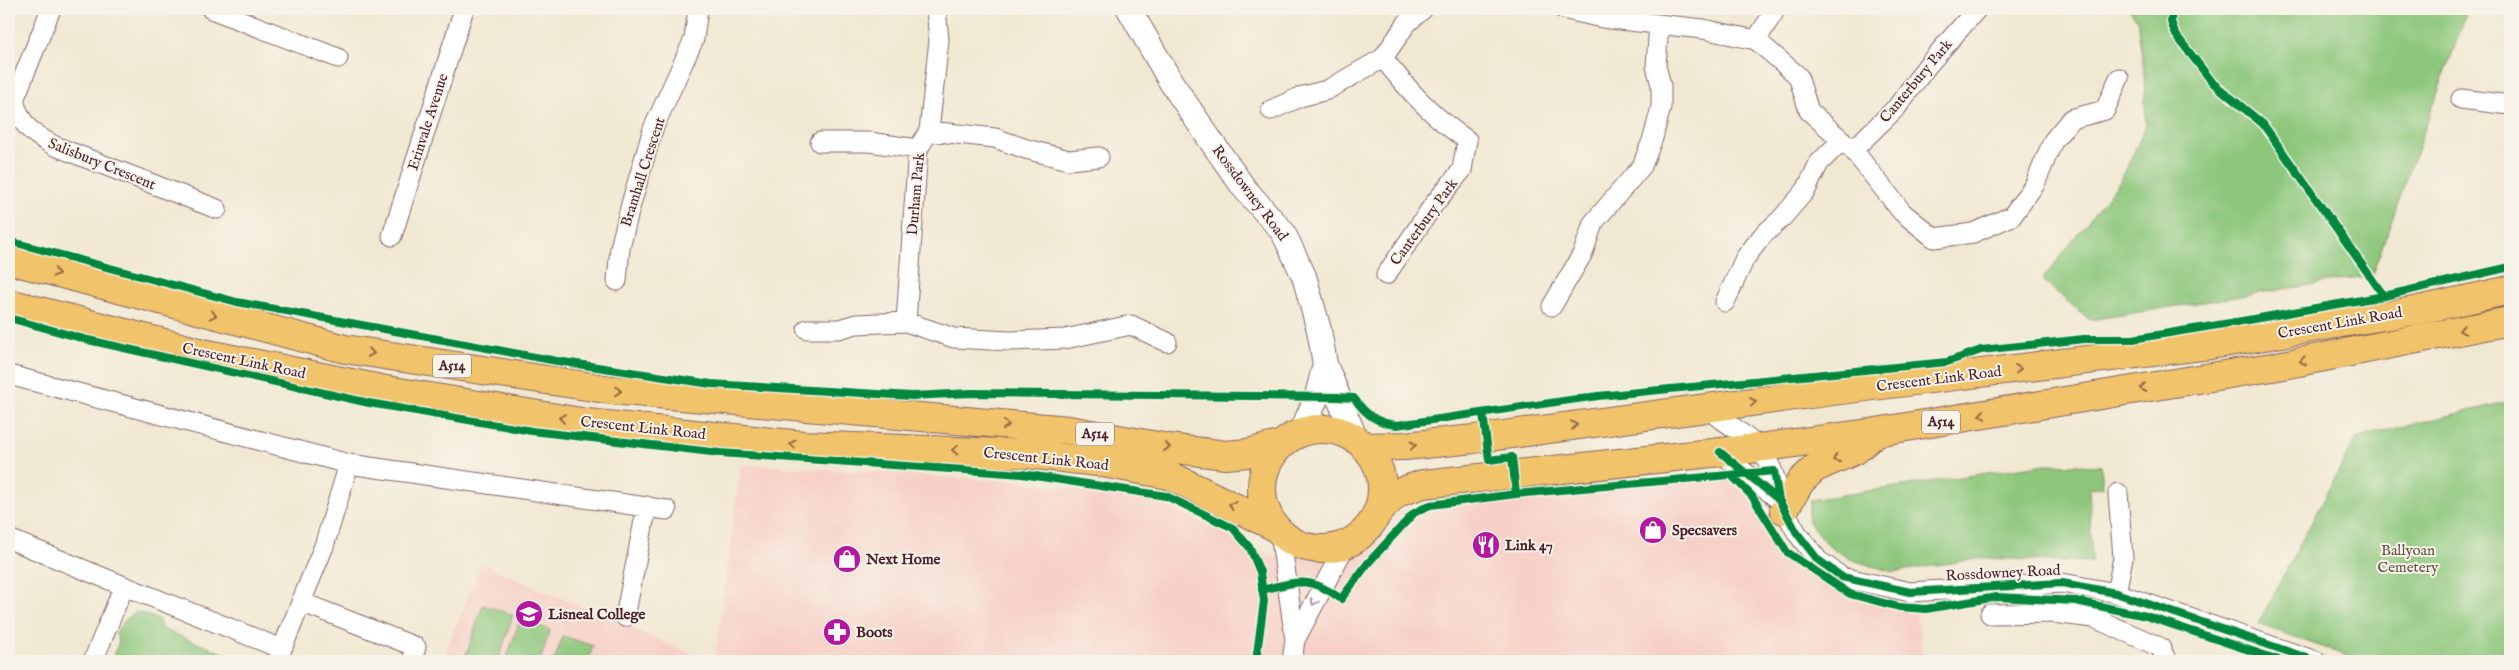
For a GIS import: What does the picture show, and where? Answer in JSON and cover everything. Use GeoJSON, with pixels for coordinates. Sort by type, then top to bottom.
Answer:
{"type":"FeatureCollection","features":[{"type":"Feature","properties":{"kind":"highway","name":"Crescent Link Road"},"geometry":{"type":"LineString","coordinates":[[9,260],[345,349],[612,390],[1069,430],[1168,448],[1226,455],[1247,453],[1327,429],[1344,433],[1360,444],[1377,467],[1381,479],[1382,492],[1376,514]]}},
{"type":"Feature","properties":{"kind":"highway","name":"Crescent Link Road"},"geometry":{"type":"LineString","coordinates":[[1360,444],[1405,446],[1474,439],[1705,408],[2210,346],[2419,310],[2510,290]]}},
{"type":"Feature","properties":{"kind":"highway","name":"Crescent Link Road"},"geometry":{"type":"LineString","coordinates":[[9,303],[203,354],[381,390],[587,422],[803,445],[1028,454],[1097,462],[1169,475],[1278,529],[1292,541],[1313,548],[1336,547],[1346,544],[1365,531],[1376,514],[1398,493],[1423,484],[1758,448],[1876,432],[2278,366],[2510,321]]}},
{"type":"Feature","properties":{"kind":"highway"},"geometry":{"type":"LineString","coordinates":[[1781,505],[1801,481],[1815,468],[1856,450],[1876,432]]}},
{"type":"Feature","properties":{"kind":"highway"},"geometry":{"type":"LineString","coordinates":[[1278,529],[1265,509],[1262,487],[1266,468],[1292,438]]}},
{"type":"Feature","properties":{"kind":"street","name":"Salisbury Crescent"},"geometry":{"type":"LineString","coordinates":[[51,9],[14,100],[18,116],[32,134],[55,146],[217,209]]}},
{"type":"Feature","properties":{"kind":"street"},"geometry":{"type":"LineString","coordinates":[[210,9],[338,58]]}},
{"type":"Feature","properties":{"kind":"street","name":"Erinvale Avenue"},"geometry":{"type":"LineString","coordinates":[[392,236],[464,9]]}},
{"type":"Feature","properties":{"kind":"street","name":"Bramhall Crescent"},"geometry":{"type":"LineString","coordinates":[[618,281],[620,248],[653,129],[694,39],[698,9]]}},
{"type":"Feature","properties":{"kind":"street","name":"Durham Park"},"geometry":{"type":"LineString","coordinates":[[906,322],[918,149],[929,131],[939,40],[936,9]]}},
{"type":"Feature","properties":{"kind":"street","name":"Rossdowney Road"},"geometry":{"type":"LineString","coordinates":[[1129,9],[1171,82],[1211,141],[1244,188],[1283,232],[1304,276],[1319,330],[1325,364],[1360,444]]}},
{"type":"Feature","properties":{"kind":"street"},"geometry":{"type":"LineString","coordinates":[[1271,110],[1300,97],[1327,90],[1384,58],[1407,23],[1422,9]]}},
{"type":"Feature","properties":{"kind":"street"},"geometry":{"type":"LineString","coordinates":[[1563,9],[1603,13],[1659,24],[1703,29],[1756,40],[1798,76],[1809,111],[1848,145],[1902,212],[1934,238],[1973,233],[2012,216],[2034,184],[2053,141],[2071,119],[2105,110],[2119,78]]}},
{"type":"Feature","properties":{"kind":"street"},"geometry":{"type":"LineString","coordinates":[[1756,40],[1776,9]]}},
{"type":"Feature","properties":{"kind":"street","name":"Canterbury Park"},"geometry":{"type":"LineString","coordinates":[[1725,302],[1745,258],[1763,235],[1782,219],[1806,190],[1820,163],[1848,145],[1897,107],[1927,66],[1977,9]]}},
{"type":"Feature","properties":{"kind":"street"},"geometry":{"type":"LineString","coordinates":[[1552,306],[1582,253],[1593,223],[1642,166],[1653,138],[1661,107],[1660,86],[1656,66],[1659,24]]}},
{"type":"Feature","properties":{"kind":"street","name":"Canterbury Park"},"geometry":{"type":"LineString","coordinates":[[1384,58],[1408,90],[1445,124],[1467,140],[1462,170],[1434,204],[1386,275]]}},
{"type":"Feature","properties":{"kind":"street"},"geometry":{"type":"LineString","coordinates":[[2461,99],[2510,105]]}},
{"type":"Feature","properties":{"kind":"street"},"geometry":{"type":"LineString","coordinates":[[929,131],[995,138],[1026,149],[1070,160],[1099,157]]}},
{"type":"Feature","properties":{"kind":"street"},"geometry":{"type":"LineString","coordinates":[[820,142],[869,142],[918,149]]}},
{"type":"Feature","properties":{"kind":"street"},"geometry":{"type":"LineString","coordinates":[[807,329],[839,329],[856,324],[906,322],[954,338],[1009,341],[1065,339],[1131,325],[1167,342]]}},
{"type":"Feature","properties":{"kind":"street","name":"Rossdowney Road"},"geometry":{"type":"LineString","coordinates":[[1292,438],[1317,396],[1325,364]]}},
{"type":"Feature","properties":{"kind":"street"},"geometry":{"type":"LineString","coordinates":[[9,374],[349,464],[667,510]]}},
{"type":"Feature","properties":{"kind":"street","name":"Rossdowney Road"},"geometry":{"type":"LineString","coordinates":[[1705,408],[1758,448],[1774,471],[1781,505],[1797,533],[1818,560],[1842,577],[1910,592],[2062,583],[2116,592],[2316,661]]}},
{"type":"Feature","properties":{"kind":"street","name":"Rossdowney Road"},"geometry":{"type":"LineString","coordinates":[[1720,452],[1781,505]]}},
{"type":"Feature","properties":{"kind":"street"},"geometry":{"type":"LineString","coordinates":[[9,539],[124,586],[279,655],[324,546],[349,464]]}},
{"type":"Feature","properties":{"kind":"street"},"geometry":{"type":"LineString","coordinates":[[2116,592],[2123,558],[2118,494]]}},
{"type":"Feature","properties":{"kind":"street"},"geometry":{"type":"LineString","coordinates":[[625,617],[647,506]]}},
{"type":"Feature","properties":{"kind":"street"},"geometry":{"type":"LineString","coordinates":[[1278,529],[1295,640],[1292,661]]}},
{"type":"Feature","properties":{"kind":"street"},"geometry":{"type":"LineString","coordinates":[[1295,640],[1346,544]]}},
{"type":"Feature","properties":{"kind":"street"},"geometry":{"type":"LineString","coordinates":[[93,661],[124,586]]}},
{"type":"Feature","properties":{"kind":"street"},"geometry":{"type":"LineString","coordinates":[[301,602],[416,647],[412,661]]}},
{"type":"Feature","properties":{"kind":"street"},"geometry":{"type":"LineString","coordinates":[[1990,614],[2053,612],[2094,618],[2160,646],[2167,661]]}},
{"type":"Feature","properties":{"kind":"shaded area"},"geometry":{"type":"Polygon","coordinates":[[[741,464],[1027,482],[1159,503],[1271,556],[1345,562],[1400,510],[1496,493],[1755,479],[1776,548],[1850,598],[1916,614],[1924,661],[715,661],[741,464]]]}},
{"type":"Feature","properties":{"kind":"shaded area","name":"Lisneal College"},"geometry":{"type":"Polygon","coordinates":[[[481,564],[706,660],[706,661],[442,661],[481,564]]]}},
{"type":"Feature","properties":{"kind":"green space"},"geometry":{"type":"Polygon","coordinates":[[[2129,9],[2468,9],[2372,275],[2090,320],[2042,280],[2122,178],[2146,126],[2144,72],[2137,19],[2129,9]]]}},
{"type":"Feature","properties":{"kind":"green space","name":"Ballyoan Cemetery"},"geometry":{"type":"Polygon","coordinates":[[[2510,401],[2510,661],[2361,661],[2258,624],[2356,438],[2510,401]]]}},
{"type":"Feature","properties":{"kind":"green space"},"geometry":{"type":"Polygon","coordinates":[[[2046,464],[2101,466],[2103,487],[2089,488],[2092,562],[1982,558],[1893,572],[1852,560],[1827,545],[1808,521],[1810,500],[2046,464]]]}},
{"type":"Feature","properties":{"kind":"green space"},"geometry":{"type":"Polygon","coordinates":[[[483,605],[513,615],[498,661],[464,661],[483,605]]]}},
{"type":"Feature","properties":{"kind":"green space"},"geometry":{"type":"Polygon","coordinates":[[[137,612],[158,619],[162,629],[243,661],[111,661],[119,641],[115,633],[127,618],[137,612]]]}},
{"type":"Feature","properties":{"kind":"green space"},"geometry":{"type":"Polygon","coordinates":[[[520,619],[550,630],[540,661],[506,661],[520,619]]]}},
{"type":"Feature","properties":{"kind":"green space"},"geometry":{"type":"Polygon","coordinates":[[[563,636],[593,646],[588,661],[554,661],[563,636]]]}},
{"type":"Feature","properties":{"kind":"cycle path"},"geometry":{"type":"LineString","coordinates":[[2172,9],[2171,22],[2176,35],[2213,83],[2263,124],[2384,296]]}},
{"type":"Feature","properties":{"kind":"cycle path"},"geometry":{"type":"LineString","coordinates":[[9,241],[237,302],[557,361],[711,384],[912,396],[971,393],[1354,398],[1372,417],[1397,425],[1598,396],[1947,362],[1981,350],[2084,339],[2133,339],[2384,296],[2510,267]]}},
{"type":"Feature","properties":{"kind":"cycle path"},"geometry":{"type":"LineString","coordinates":[[9,318],[88,340],[369,403],[532,431],[720,453],[1022,474],[1166,496],[1233,528],[1250,548],[1260,572],[1264,601],[1256,661]]}},
{"type":"Feature","properties":{"kind":"cycle path"},"geometry":{"type":"LineString","coordinates":[[1483,413],[1489,460],[1512,457],[1516,494]]}},
{"type":"Feature","properties":{"kind":"cycle path"},"geometry":{"type":"LineString","coordinates":[[1720,452],[1779,500],[1797,533],[1818,560],[1842,577],[1910,592],[2062,583],[2116,593],[2316,661]]}},
{"type":"Feature","properties":{"kind":"cycle path"},"geometry":{"type":"LineString","coordinates":[[1262,590],[1303,582],[1321,587],[1341,599],[1368,563],[1414,513],[1430,505],[1516,494],[1774,471],[1779,500]]}},
{"type":"Feature","properties":{"kind":"cycle path"},"geometry":{"type":"LineString","coordinates":[[1732,476],[1752,496],[1787,552],[1850,594],[1899,607],[1926,609],[1997,597],[2076,601],[2146,616],[2282,661]]}},
{"type":"Feature","properties":{"kind":"place","name":"Specsavers"},"geometry":{"type":"Point","coordinates":[1653,530]}},
{"type":"Feature","properties":{"kind":"place","name":"Link 47"},"geometry":{"type":"Point","coordinates":[1486,545]}},
{"type":"Feature","properties":{"kind":"place","name":"Next Home"},"geometry":{"type":"Point","coordinates":[847,559]}},
{"type":"Feature","properties":{"kind":"place","name":"Lisneal College"},"geometry":{"type":"Point","coordinates":[529,614]}},
{"type":"Feature","properties":{"kind":"place","name":"Boots"},"geometry":{"type":"Point","coordinates":[837,632]}}]}
